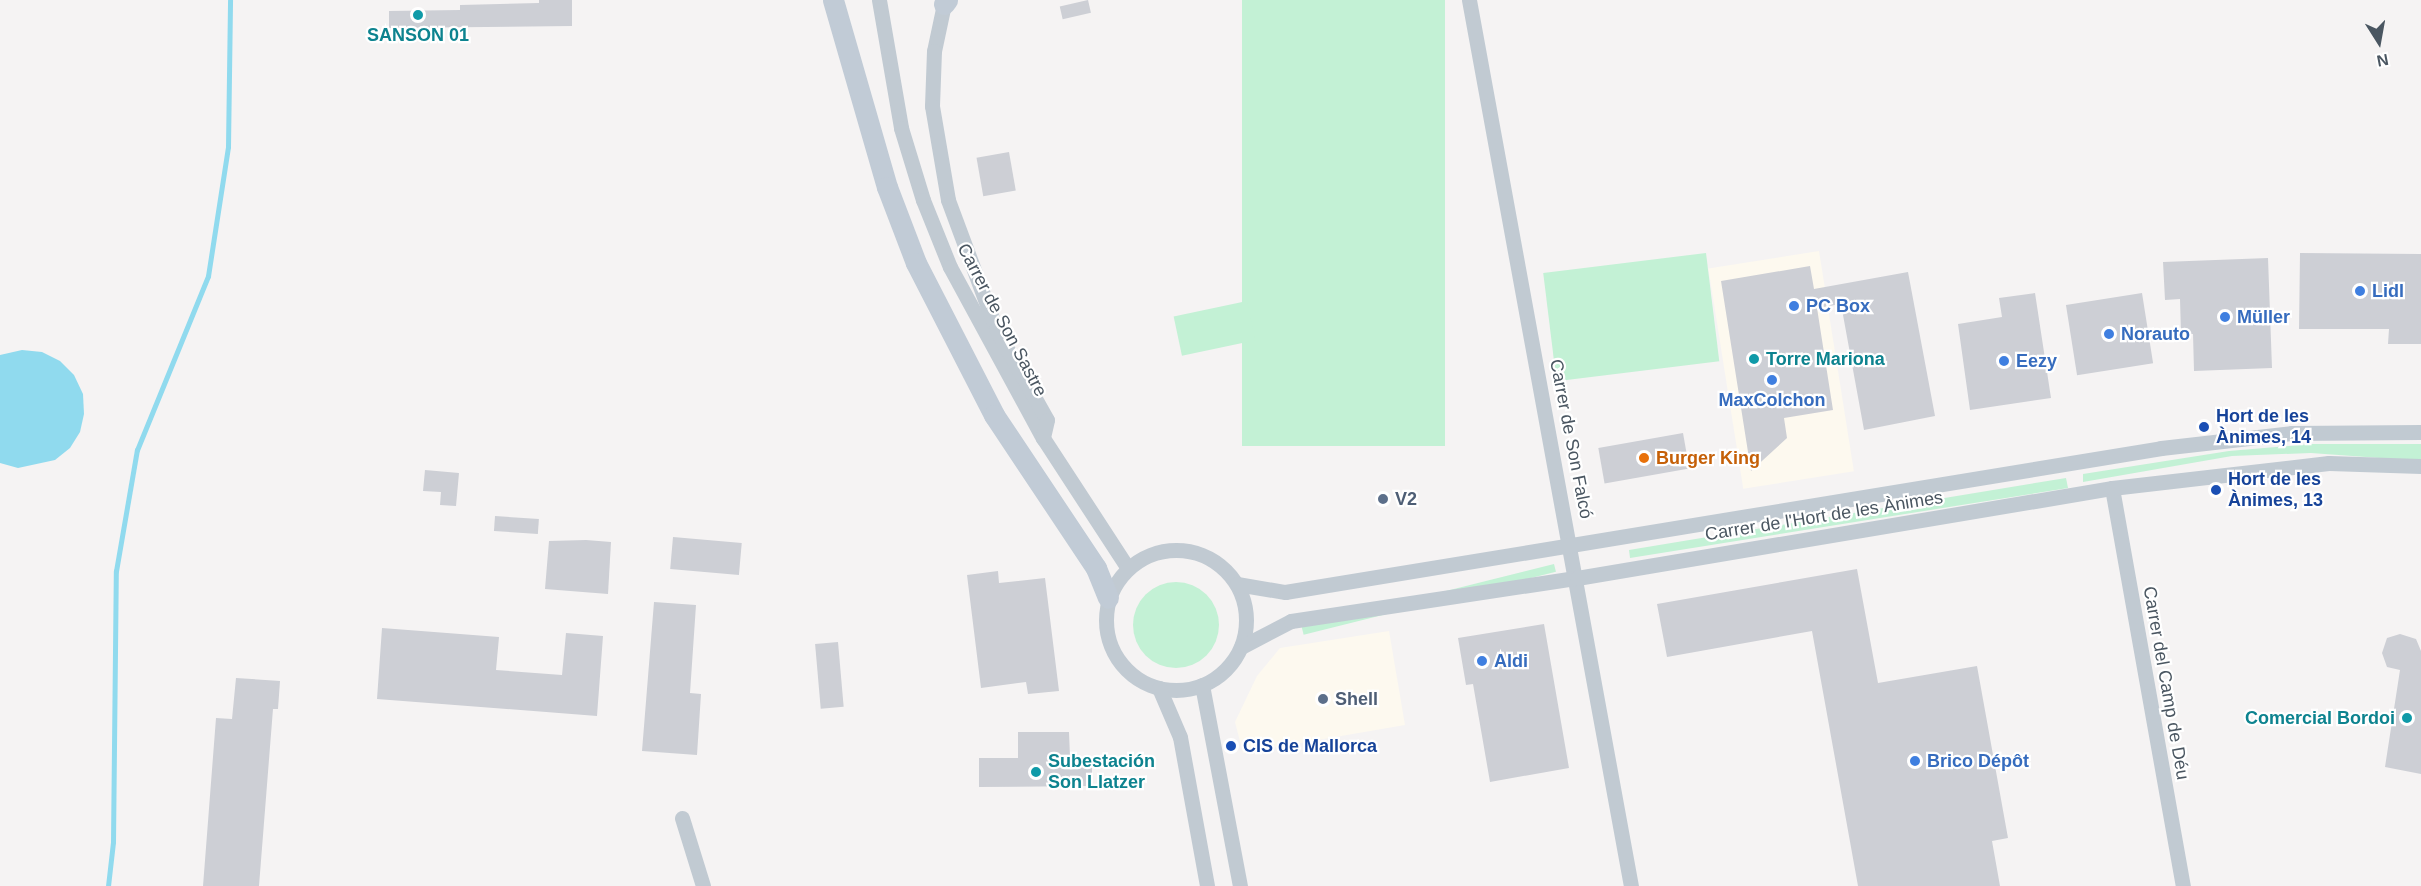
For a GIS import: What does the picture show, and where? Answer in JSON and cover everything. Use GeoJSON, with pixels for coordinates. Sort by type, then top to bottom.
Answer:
{"type":"FeatureCollection","features":[{"type":"Feature","properties":{"kind":"street"},"geometry":{"type":"LineString","coordinates":[[833,0],[887,187],[916,263],[994,415],[1096,568],[1108,598]]}},
{"type":"Feature","properties":{"kind":"street","name":"Carrer de Son Sastre"},"geometry":{"type":"LineString","coordinates":[[879,0],[901,128],[922,200],[969,306],[1043,438],[1127,567]]}},
{"type":"Feature","properties":{"kind":"street","name":"Carrer de Son Falcó"},"geometry":{"type":"LineString","coordinates":[[1469,0],[1577,578],[1631,886]]}},
{"type":"Feature","properties":{"kind":"street"},"geometry":{"type":"LineString","coordinates":[[945,1],[934,51],[932,106],[946,192],[996,329],[1047,420],[1043,438]]}},
{"type":"Feature","properties":{"kind":"street","name":"Carrer de l'Hort de les Ànimes"},"geometry":{"type":"LineString","coordinates":[[1237,584],[1285,592],[2161,448],[2292,433],[2421,432]]}},
{"type":"Feature","properties":{"kind":"street","name":"Carrer de l'Hort de les Ànimes"},"geometry":{"type":"LineString","coordinates":[[1241,647],[1291,621],[1577,578],[2112,488],[2329,462],[2421,466]]}},
{"type":"Feature","properties":{"kind":"street","name":"Carrer del Camp de Déu"},"geometry":{"type":"LineString","coordinates":[[2112,488],[2183,886]]}},
{"type":"Feature","properties":{"kind":"street"},"geometry":{"type":"LineString","coordinates":[[1180,549],[1202,554],[1222,566],[1237,584],[1245,604],[1246,626],[1241,647],[1225,669],[1202,685],[1174,690],[1160,688],[1138,680],[1120,664],[1109,644],[1105,621],[1108,598],[1127,567],[1156,551],[1180,549]]}},
{"type":"Feature","properties":{"kind":"street"},"geometry":{"type":"LineString","coordinates":[[1202,685],[1240,886]]}},
{"type":"Feature","properties":{"kind":"street"},"geometry":{"type":"LineString","coordinates":[[1160,688],[1180,738],[1207,886]]}},
{"type":"Feature","properties":{"kind":"street"},"geometry":{"type":"LineString","coordinates":[[682,818],[703,886]]}},
{"type":"Feature","properties":{"kind":"shaded area"},"geometry":{"type":"Polygon","coordinates":[[[1819,251],[1854,471],[1743,489],[1708,269],[1819,251]]]}},
{"type":"Feature","properties":{"kind":"shaded area","name":"Shell"},"geometry":{"type":"Polygon","coordinates":[[[1389,631],[1405,725],[1243,753],[1235,722],[1257,676],[1280,648],[1389,631]]]}},
{"type":"Feature","properties":{"kind":"green space"},"geometry":{"type":"Polygon","coordinates":[[[1242,0],[1445,0],[1445,446],[1242,446],[1242,0]]]}},
{"type":"Feature","properties":{"kind":"green space"},"geometry":{"type":"Polygon","coordinates":[[[1706,253],[1719,361],[1557,381],[1543,273],[1706,253]]]}},
{"type":"Feature","properties":{"kind":"green space"},"geometry":{"type":"Polygon","coordinates":[[[1247,301],[1255,340],[1182,356],[1174,317],[1247,301]]]}},
{"type":"Feature","properties":{"kind":"green space"},"geometry":{"type":"Polygon","coordinates":[[[2311,444],[2421,444],[2421,461],[2311,453],[2232,456],[2083,482],[2083,474],[2229,451],[2311,444]]]}},
{"type":"Feature","properties":{"kind":"green space"},"geometry":{"type":"Polygon","coordinates":[[[2066,478],[2068,488],[1630,558],[1629,550],[2066,478]]]}},
{"type":"Feature","properties":{"kind":"green space"},"geometry":{"type":"Polygon","coordinates":[[[1554,564],[1556,572],[1304,635],[1302,627],[1554,564]]]}},
{"type":"Feature","properties":{"kind":"green space"},"geometry":{"type":"Polygon","coordinates":[[[1176,582],[1200,589],[1212,601],[1219,625],[1212,649],[1200,661],[1176,668],[1152,661],[1140,649],[1133,625],[1140,601],[1152,589],[1176,582]]]}},
{"type":"Feature","properties":{"kind":"water"},"geometry":{"type":"Polygon","coordinates":[[[22,350],[42,352],[60,361],[74,375],[83,394],[84,414],[80,432],[70,448],[55,460],[18,468],[0,463],[0,355],[22,350]]]}},
{"type":"Feature","properties":{"kind":"building"},"geometry":{"type":"Polygon","coordinates":[[[539,0],[572,0],[572,26],[389,28],[389,11],[460,10],[460,5],[539,3],[539,0]]]}},
{"type":"Feature","properties":{"kind":"building"},"geometry":{"type":"Polygon","coordinates":[[[1088,0],[1091,13],[1063,19],[1060,7],[1088,0]]]}},
{"type":"Feature","properties":{"kind":"building"},"geometry":{"type":"Polygon","coordinates":[[[1009,152],[1016,190],[983,196],[977,158],[1009,152]]]}},
{"type":"Feature","properties":{"kind":"building","name":"Lidl"},"geometry":{"type":"Polygon","coordinates":[[[2300,253],[2421,254],[2421,344],[2388,344],[2389,329],[2299,329],[2300,253]]]}},
{"type":"Feature","properties":{"kind":"building","name":"Müller"},"geometry":{"type":"Polygon","coordinates":[[[2268,258],[2272,368],[2194,371],[2193,334],[2181,334],[2180,299],[2165,300],[2163,262],[2268,258]]]}},
{"type":"Feature","properties":{"kind":"building"},"geometry":{"type":"Polygon","coordinates":[[[1810,266],[1814,289],[1908,272],[1935,416],[1864,430],[1841,304],[1817,308],[1833,410],[1784,418],[1787,438],[1751,471],[1721,281],[1810,266]]]}},
{"type":"Feature","properties":{"kind":"building","name":"Eezy"},"geometry":{"type":"Polygon","coordinates":[[[2035,293],[2051,398],[1970,410],[1958,324],[2002,317],[1999,298],[2035,293]]]}},
{"type":"Feature","properties":{"kind":"building","name":"Norauto"},"geometry":{"type":"Polygon","coordinates":[[[2142,293],[2153,363],[2077,375],[2066,305],[2142,293]]]}},
{"type":"Feature","properties":{"kind":"building","name":"Burger King"},"geometry":{"type":"Polygon","coordinates":[[[1683,433],[1689,468],[1605,483],[1598,448],[1683,433]]]}},
{"type":"Feature","properties":{"kind":"building"},"geometry":{"type":"Polygon","coordinates":[[[425,470],[459,473],[456,506],[440,505],[441,492],[423,491],[425,470]]]}},
{"type":"Feature","properties":{"kind":"building"},"geometry":{"type":"Polygon","coordinates":[[[495,516],[539,519],[538,534],[494,531],[495,516]]]}},
{"type":"Feature","properties":{"kind":"building"},"geometry":{"type":"Polygon","coordinates":[[[673,537],[742,543],[739,575],[670,569],[673,537]]]}},
{"type":"Feature","properties":{"kind":"building"},"geometry":{"type":"Polygon","coordinates":[[[549,541],[611,542],[608,594],[545,589],[549,541]]]}},
{"type":"Feature","properties":{"kind":"building","name":"Brico Dépôt"},"geometry":{"type":"Polygon","coordinates":[[[1857,569],[1878,683],[1977,666],[2008,838],[1992,841],[2000,886],[1858,886],[1812,631],[1667,657],[1657,604],[1857,569]]]}},
{"type":"Feature","properties":{"kind":"building"},"geometry":{"type":"Polygon","coordinates":[[[998,571],[999,583],[1045,578],[1059,691],[1028,694],[1026,682],[981,688],[967,575],[998,571]]]}},
{"type":"Feature","properties":{"kind":"building"},"geometry":{"type":"Polygon","coordinates":[[[654,602],[696,605],[690,693],[701,694],[697,755],[642,751],[654,602]]]}},
{"type":"Feature","properties":{"kind":"building"},"geometry":{"type":"Polygon","coordinates":[[[1544,624],[1569,768],[1490,782],[1473,684],[1466,685],[1458,638],[1544,624]]]}},
{"type":"Feature","properties":{"kind":"building"},"geometry":{"type":"Polygon","coordinates":[[[382,628],[499,637],[496,670],[562,675],[566,633],[603,636],[597,716],[377,699],[382,628]]]}},
{"type":"Feature","properties":{"kind":"building","name":"Comercial Bordoi"},"geometry":{"type":"Polygon","coordinates":[[[2400,634],[2416,639],[2421,651],[2421,774],[2385,767],[2400,670],[2387,667],[2382,653],[2387,638],[2400,634]]]}},
{"type":"Feature","properties":{"kind":"building"},"geometry":{"type":"Polygon","coordinates":[[[838,642],[844,707],[821,709],[815,644],[838,642]]]}},
{"type":"Feature","properties":{"kind":"building"},"geometry":{"type":"Polygon","coordinates":[[[236,678],[280,681],[278,709],[273,709],[259,886],[203,886],[216,718],[232,719],[236,678]]]}},
{"type":"Feature","properties":{"kind":"building","name":"Subestación Son Llatzer"},"geometry":{"type":"Polygon","coordinates":[[[1018,732],[1069,732],[1070,757],[1092,757],[1092,786],[979,787],[979,758],[1018,758],[1018,732]]]}},
{"type":"Feature","properties":{"kind":"waterway"},"geometry":{"type":"LineString","coordinates":[[108,886],[113,842],[116,571],[137,450],[208,276],[228,147],[230,0]]}},
{"type":"Feature","properties":{"kind":"place","name":"SANSON 01"},"geometry":{"type":"Point","coordinates":[418,15]}},
{"type":"Feature","properties":{"kind":"place","name":"Lidl"},"geometry":{"type":"Point","coordinates":[2360,291]}},
{"type":"Feature","properties":{"kind":"place","name":"PC Box"},"geometry":{"type":"Point","coordinates":[1794,306]}},
{"type":"Feature","properties":{"kind":"place","name":"Müller"},"geometry":{"type":"Point","coordinates":[2225,317]}},
{"type":"Feature","properties":{"kind":"place","name":"Norauto"},"geometry":{"type":"Point","coordinates":[2109,334]}},
{"type":"Feature","properties":{"kind":"place","name":"Torre Mariona"},"geometry":{"type":"Point","coordinates":[1754,359]}},
{"type":"Feature","properties":{"kind":"place","name":"Eezy"},"geometry":{"type":"Point","coordinates":[2004,361]}},
{"type":"Feature","properties":{"kind":"place","name":"MaxColchon"},"geometry":{"type":"Point","coordinates":[1772,380]}},
{"type":"Feature","properties":{"kind":"place","name":"Hort de les Ànimes, 14"},"geometry":{"type":"Point","coordinates":[2204,427]}},
{"type":"Feature","properties":{"kind":"place","name":"Burger King"},"geometry":{"type":"Point","coordinates":[1644,458]}},
{"type":"Feature","properties":{"kind":"place","name":"Hort de les Ànimes, 13"},"geometry":{"type":"Point","coordinates":[2216,490]}},
{"type":"Feature","properties":{"kind":"place","name":"V2"},"geometry":{"type":"Point","coordinates":[1383,499]}},
{"type":"Feature","properties":{"kind":"place","name":"Aldi"},"geometry":{"type":"Point","coordinates":[1482,661]}},
{"type":"Feature","properties":{"kind":"place","name":"Shell"},"geometry":{"type":"Point","coordinates":[1323,699]}},
{"type":"Feature","properties":{"kind":"place","name":"Comercial Bordoi"},"geometry":{"type":"Point","coordinates":[2407,718]}},
{"type":"Feature","properties":{"kind":"place","name":"CIS de Mallorca"},"geometry":{"type":"Point","coordinates":[1231,746]}},
{"type":"Feature","properties":{"kind":"place","name":"Brico Dépôt"},"geometry":{"type":"Point","coordinates":[1915,761]}},
{"type":"Feature","properties":{"kind":"place","name":"Subestación Son Llatzer"},"geometry":{"type":"Point","coordinates":[1036,772]}}]}
